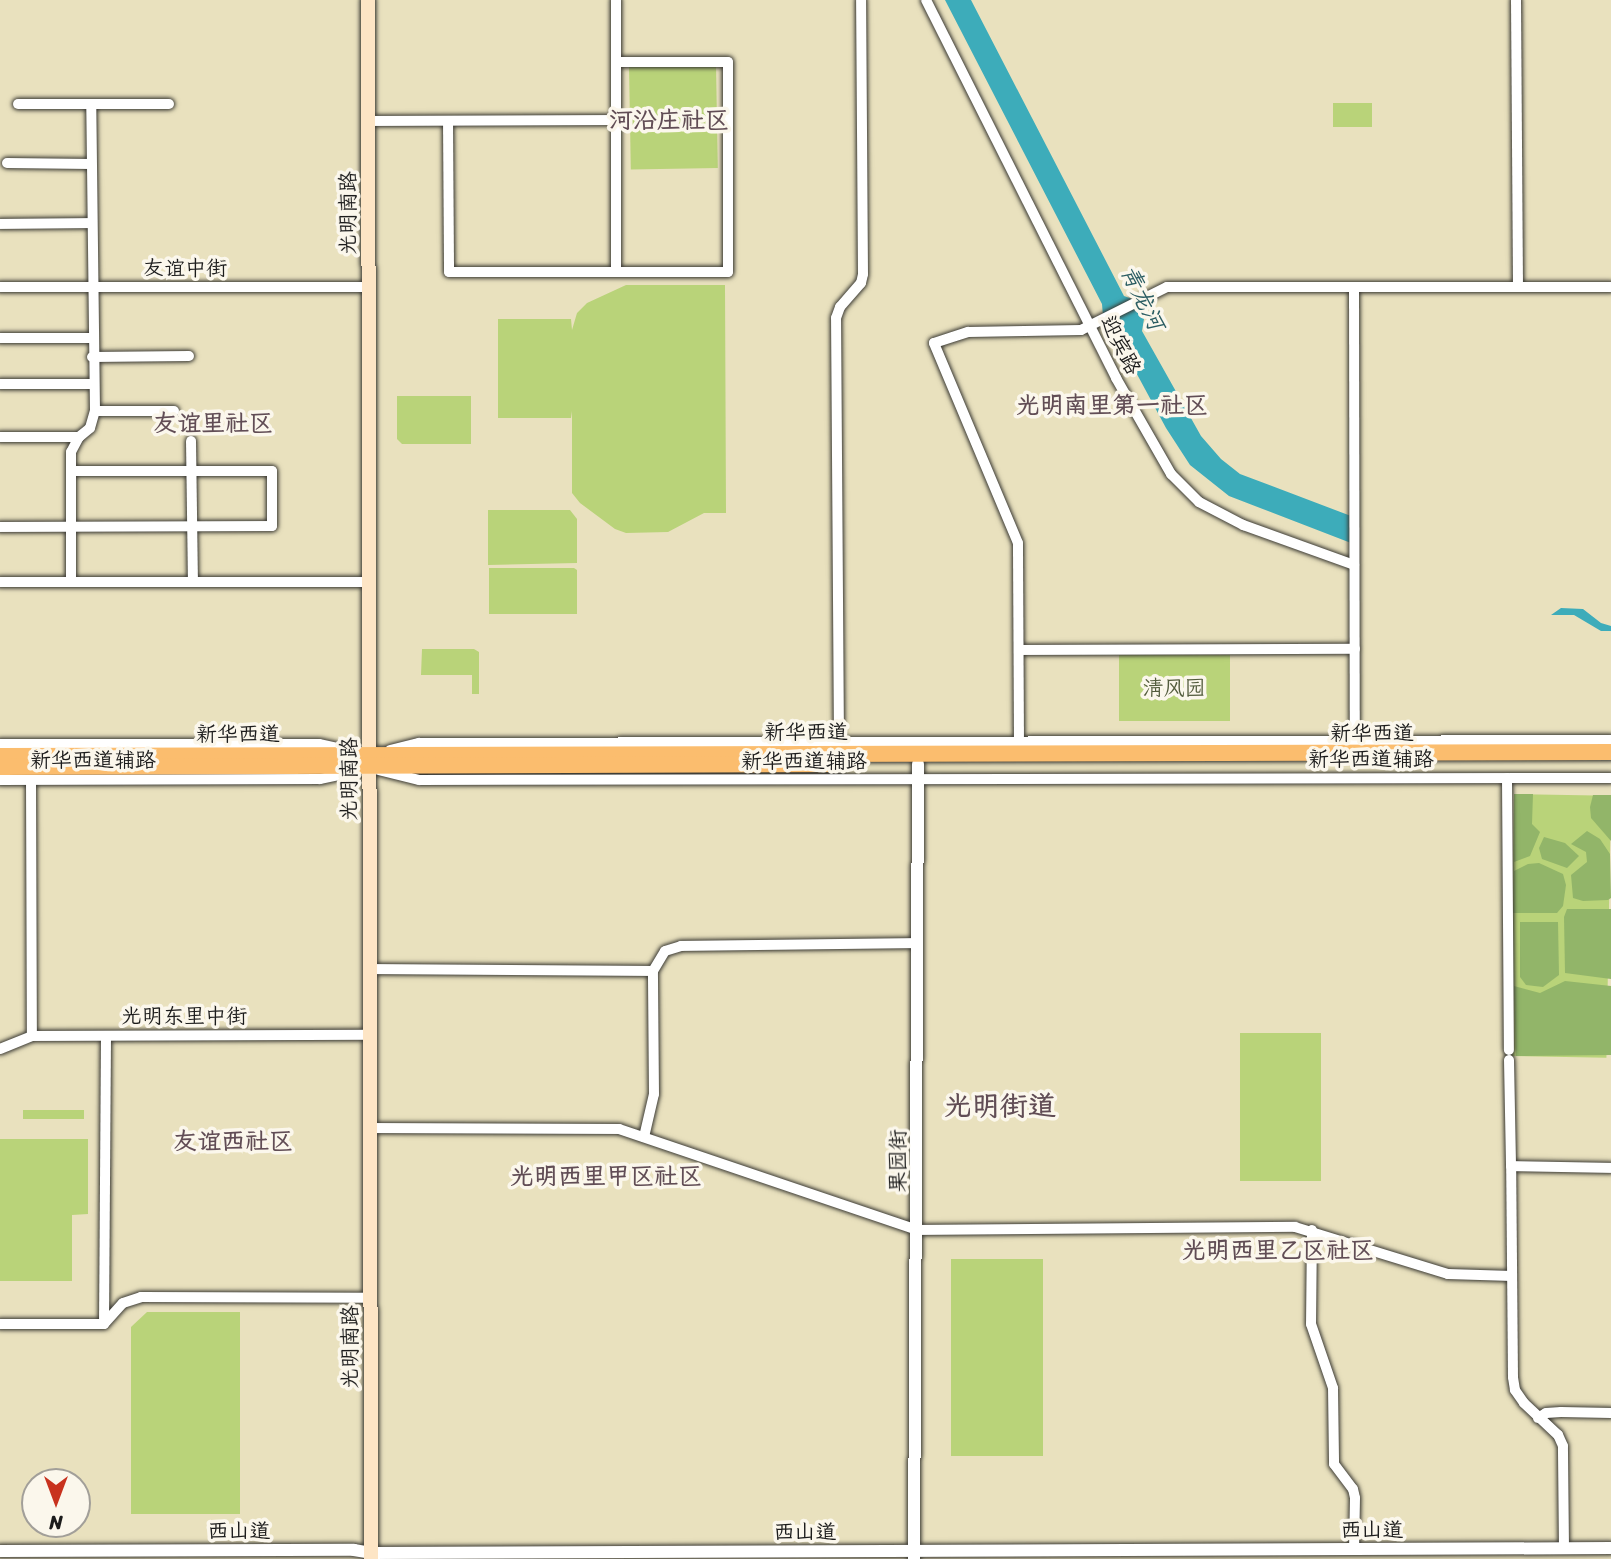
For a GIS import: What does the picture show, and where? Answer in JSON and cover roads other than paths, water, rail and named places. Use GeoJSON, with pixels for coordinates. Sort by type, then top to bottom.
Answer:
{"type":"FeatureCollection","features":[{"type":"Feature","properties":{"kind":"main road","name":"光明南路"},"geometry":{"type":"LineString","coordinates":[[368,0],[371,1556]]}},
{"type":"Feature","properties":{"kind":"main road","name":"新华西道"},"geometry":{"type":"LineString","coordinates":[[0,767],[1611,752]]}},
{"type":"Feature","properties":{"kind":"main road","name":"新华西道"},"geometry":{"type":"LineString","coordinates":[[0,756],[918,772],[1611,763]]}},
{"type":"Feature","properties":{"kind":"street"},"geometry":{"type":"LineString","coordinates":[[616,0],[616,272]]}},
{"type":"Feature","properties":{"kind":"street"},"geometry":{"type":"LineString","coordinates":[[839,742],[836,318],[840,307],[862,283],[863,274],[861,0]]}},
{"type":"Feature","properties":{"kind":"street","name":"迎宾路"},"geometry":{"type":"LineString","coordinates":[[926,0],[1096,325],[1136,414],[1171,474],[1184,490],[1243,526],[1354,560]]}},
{"type":"Feature","properties":{"kind":"street"},"geometry":{"type":"LineString","coordinates":[[1516,0],[1518,288]]}},
{"type":"Feature","properties":{"kind":"street"},"geometry":{"type":"LineString","coordinates":[[448,121],[449,272],[728,272],[728,62],[616,62]]}},
{"type":"Feature","properties":{"kind":"street"},"geometry":{"type":"LineString","coordinates":[[18,104],[169,104]]}},
{"type":"Feature","properties":{"kind":"street"},"geometry":{"type":"LineString","coordinates":[[71,582],[71,452],[79,437],[90,428],[95,411],[92,384],[91,104]]}},
{"type":"Feature","properties":{"kind":"street"},"geometry":{"type":"LineString","coordinates":[[369,121],[616,120]]}},
{"type":"Feature","properties":{"kind":"street"},"geometry":{"type":"LineString","coordinates":[[7,163],[92,164]]}},
{"type":"Feature","properties":{"kind":"street"},"geometry":{"type":"LineString","coordinates":[[0,224],[92,223]]}},
{"type":"Feature","properties":{"kind":"street","name":"友谊中街"},"geometry":{"type":"LineString","coordinates":[[0,287],[369,287]]}},
{"type":"Feature","properties":{"kind":"street"},"geometry":{"type":"LineString","coordinates":[[1019,741],[1018,543],[934,343],[968,332],[1081,330],[1096,325],[1167,287],[1611,287]]}},
{"type":"Feature","properties":{"kind":"street"},"geometry":{"type":"LineString","coordinates":[[1354,289],[1354,741]]}},
{"type":"Feature","properties":{"kind":"street"},"geometry":{"type":"LineString","coordinates":[[0,338],[92,338]]}},
{"type":"Feature","properties":{"kind":"street"},"geometry":{"type":"LineString","coordinates":[[92,357],[189,356]]}},
{"type":"Feature","properties":{"kind":"street"},"geometry":{"type":"LineString","coordinates":[[0,384],[92,384]]}},
{"type":"Feature","properties":{"kind":"street"},"geometry":{"type":"LineString","coordinates":[[95,411],[174,411]]}},
{"type":"Feature","properties":{"kind":"street"},"geometry":{"type":"LineString","coordinates":[[0,437],[79,437]]}},
{"type":"Feature","properties":{"kind":"street"},"geometry":{"type":"LineString","coordinates":[[191,441],[192,582]]}},
{"type":"Feature","properties":{"kind":"street"},"geometry":{"type":"LineString","coordinates":[[0,527],[272,527],[272,471],[71,471]]}},
{"type":"Feature","properties":{"kind":"street"},"geometry":{"type":"LineString","coordinates":[[0,582],[370,582]]}},
{"type":"Feature","properties":{"kind":"street"},"geometry":{"type":"LineString","coordinates":[[1019,650],[1354,649]]}},
{"type":"Feature","properties":{"kind":"street"},"geometry":{"type":"LineString","coordinates":[[1561,752],[1583,740]]}},
{"type":"Feature","properties":{"kind":"street","name":"新华西道辅路"},"geometry":{"type":"LineString","coordinates":[[0,779],[320,779],[419,743],[1611,740]]}},
{"type":"Feature","properties":{"kind":"street","name":"新华西道辅路"},"geometry":{"type":"LineString","coordinates":[[0,744],[320,744],[370,762]]}},
{"type":"Feature","properties":{"kind":"street","name":"新华西道辅路"},"geometry":{"type":"LineString","coordinates":[[918,772],[1611,778]]}},
{"type":"Feature","properties":{"kind":"street","name":"果园街"},"geometry":{"type":"LineString","coordinates":[[914,1555],[918,772]]}},
{"type":"Feature","properties":{"kind":"street"},"geometry":{"type":"LineString","coordinates":[[1507,778],[1515,1390],[1538,1418],[1558,1435],[1563,1446],[1564,1548]]}},
{"type":"Feature","properties":{"kind":"street"},"geometry":{"type":"LineString","coordinates":[[31,780],[32,1036]]}},
{"type":"Feature","properties":{"kind":"street"},"geometry":{"type":"LineString","coordinates":[[644,1137],[654,1094],[653,971],[665,951],[673,946],[917,943]]}},
{"type":"Feature","properties":{"kind":"street"},"geometry":{"type":"LineString","coordinates":[[370,969],[653,971]]}},
{"type":"Feature","properties":{"kind":"street","name":"光明东里中街"},"geometry":{"type":"LineString","coordinates":[[0,1049],[32,1036],[370,1035]]}},
{"type":"Feature","properties":{"kind":"street"},"geometry":{"type":"LineString","coordinates":[[104,1324],[106,1036]]}},
{"type":"Feature","properties":{"kind":"street"},"geometry":{"type":"LineString","coordinates":[[370,1128],[619,1129],[917,1230],[1295,1227],[1312,1230],[1448,1274],[1512,1276]]}},
{"type":"Feature","properties":{"kind":"street"},"geometry":{"type":"LineString","coordinates":[[1511,1166],[1611,1168]]}},
{"type":"Feature","properties":{"kind":"street"},"geometry":{"type":"LineString","coordinates":[[1312,1230],[1311,1324],[1333,1388],[1335,1464],[1353,1489],[1355,1498],[1353,1549]]}},
{"type":"Feature","properties":{"kind":"street"},"geometry":{"type":"LineString","coordinates":[[0,1324],[104,1324],[123,1303],[141,1297],[371,1298]]}},
{"type":"Feature","properties":{"kind":"street"},"geometry":{"type":"LineString","coordinates":[[1538,1418],[1546,1413],[1611,1413]]}},
{"type":"Feature","properties":{"kind":"street","name":"西山道"},"geometry":{"type":"LineString","coordinates":[[9,1554],[914,1555],[1611,1548]]}},
{"type":"Feature","properties":{"kind":"water"},"geometry":{"type":"Polygon","coordinates":[[[945,0],[971,0],[1124,296],[1135,300],[1144,319],[1142,331],[1201,436],[1221,459],[1240,474],[1351,516],[1351,543],[1229,496],[1190,465],[1166,428],[1118,339],[1110,332],[1103,316],[1102,304],[945,0]]]}},
{"type":"Feature","properties":{"kind":"water"},"geometry":{"type":"Polygon","coordinates":[[[1561,608],[1583,609],[1601,623],[1611,626],[1611,631],[1601,631],[1574,615],[1551,615],[1561,608]]]}},
{"type":"Feature","properties":{"kind":"district","name":"河沿庄社区"},"geometry":{"type":"Point","coordinates":[669,121]}},
{"type":"Feature","properties":{"kind":"district","name":"光明南里第一社区"},"geometry":{"type":"Point","coordinates":[1112,406]}},
{"type":"Feature","properties":{"kind":"district","name":"友谊里社区"},"geometry":{"type":"Point","coordinates":[213,424]}},
{"type":"Feature","properties":{"kind":"district","name":"光明街道"},"geometry":{"type":"Point","coordinates":[1000,1106]}},
{"type":"Feature","properties":{"kind":"district","name":"友谊西社区"},"geometry":{"type":"Point","coordinates":[233,1142]}},
{"type":"Feature","properties":{"kind":"district","name":"光明西里甲区社区"},"geometry":{"type":"Point","coordinates":[606,1177]}},
{"type":"Feature","properties":{"kind":"district","name":"光明西里乙区社区"},"geometry":{"type":"Point","coordinates":[1278,1251]}},
{"type":"Feature","properties":{"kind":"water label","name":"青龙河"},"geometry":{"type":"Point","coordinates":[1142,298]}},
{"type":"Feature","properties":{"kind":"park label","name":"清风园"},"geometry":{"type":"Point","coordinates":[1174,688]}}]}
